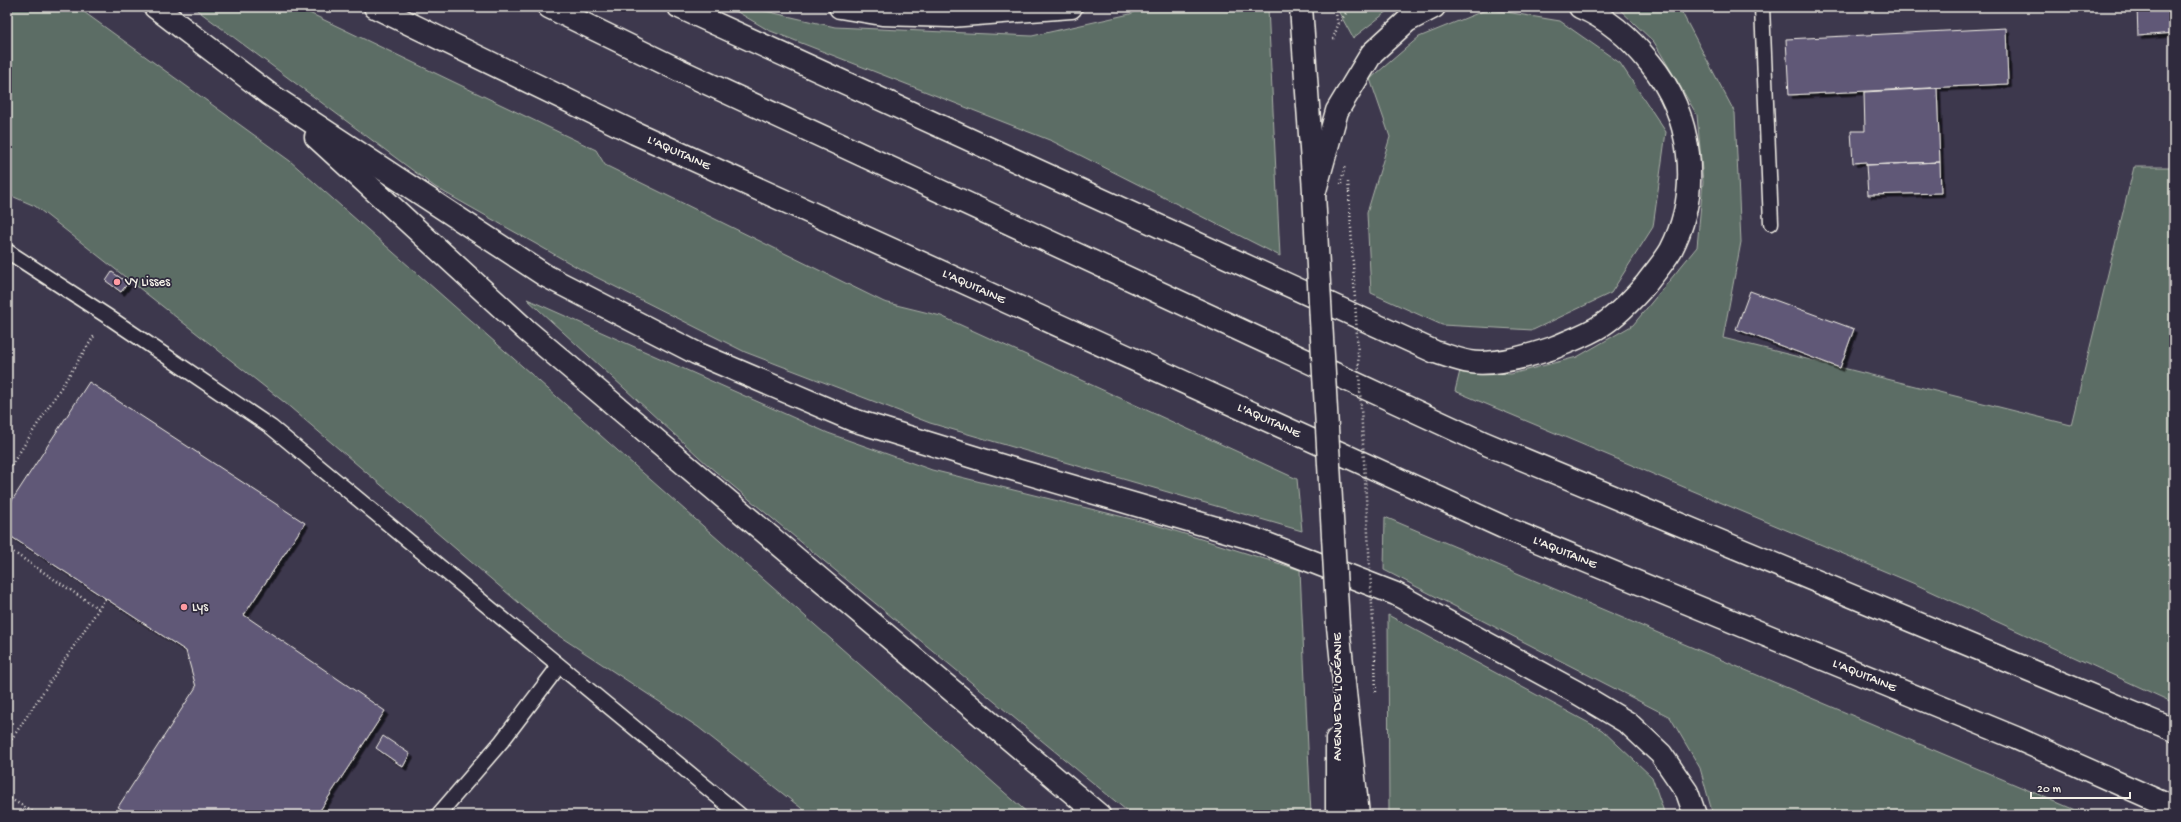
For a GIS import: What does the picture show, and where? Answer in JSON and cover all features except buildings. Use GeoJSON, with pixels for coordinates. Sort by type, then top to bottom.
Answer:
{"type":"FeatureCollection","features":[{"type":"Feature","properties":{"kind":"main road"},"geometry":{"type":"LineString","coordinates":[[155,7],[269,94],[546,276],[696,353],[853,420],[1009,468],[1254,539],[1396,594],[1576,692],[1628,723],[1661,754],[1687,792],[1695,815]]}},
{"type":"Feature","properties":{"kind":"main road","name":"L'AQUITAINE"},"geometry":{"type":"LineString","coordinates":[[375,7],[642,136],[1503,527],[2016,738],[2174,808]]}},
{"type":"Feature","properties":{"kind":"main road"},"geometry":{"type":"LineString","coordinates":[[549,7],[683,72],[1484,444],[2174,730]]}},
{"type":"Feature","properties":{"kind":"main road"},"geometry":{"type":"LineString","coordinates":[[678,7],[1435,352],[1471,362],[1505,361],[1534,355],[1574,340],[1602,325],[1630,303],[1651,277],[1670,250],[1681,224],[1690,187],[1688,147],[1678,109],[1661,75],[1642,52],[1622,32],[1594,13],[1580,7]]}},
{"type":"Feature","properties":{"kind":"main road"},"geometry":{"type":"LineString","coordinates":[[840,7],[882,14],[950,16],[1071,7]]}},
{"type":"Feature","properties":{"kind":"main road"},"geometry":{"type":"LineString","coordinates":[[1301,7],[1314,194],[1338,626]]}},
{"type":"Feature","properties":{"kind":"main road"},"geometry":{"type":"LineString","coordinates":[[1314,194],[1337,111],[1372,53],[1407,21],[1434,7]]}},
{"type":"Feature","properties":{"kind":"main road"},"geometry":{"type":"LineString","coordinates":[[269,94],[526,330],[1099,815]]}},
{"type":"Feature","properties":{"kind":"main road","name":"AVENUE DE L'OCÉANIE"},"geometry":{"type":"LineString","coordinates":[[1337,815],[1338,626]]}},
{"type":"Feature","properties":{"kind":"main road","name":"AVENUE DE L'OCÉANIE"},"geometry":{"type":"LineString","coordinates":[[1338,626],[1358,815]]}},
{"type":"Feature","properties":{"kind":"lane"},"geometry":{"type":"LineString","coordinates":[[1762,7],[1771,223]]}},
{"type":"Feature","properties":{"kind":"lane"},"geometry":{"type":"LineString","coordinates":[[7,251],[107,316],[271,427],[558,666],[740,815]]}},
{"type":"Feature","properties":{"kind":"lane"},"geometry":{"type":"LineString","coordinates":[[438,815],[502,741],[558,666]]}},
{"type":"Feature","properties":{"kind":"path"},"geometry":{"type":"LineString","coordinates":[[1335,7],[1338,25]]}},
{"type":"Feature","properties":{"kind":"path"},"geometry":{"type":"LineString","coordinates":[[1332,41],[1338,25],[1350,7]]}},
{"type":"Feature","properties":{"kind":"path"},"geometry":{"type":"LineString","coordinates":[[1349,192],[1375,659]]}},
{"type":"Feature","properties":{"kind":"path"},"geometry":{"type":"LineString","coordinates":[[7,472],[107,316]]}},
{"type":"Feature","properties":{"kind":"path"},"geometry":{"type":"LineString","coordinates":[[7,548],[99,609]]}},
{"type":"Feature","properties":{"kind":"path"},"geometry":{"type":"LineString","coordinates":[[7,746],[106,598]]}},
{"type":"Feature","properties":{"kind":"path"},"geometry":{"type":"LineString","coordinates":[[7,797],[39,815]]}},
{"type":"Feature","properties":{"kind":"shaded area"},"geometry":{"type":"Polygon","coordinates":[[[7,7],[2174,7],[2174,815],[7,815],[7,7]]]}},
{"type":"Feature","properties":{"kind":"green space"},"geometry":{"type":"Polygon","coordinates":[[[7,7],[77,7],[290,161],[1030,815],[810,815],[698,727],[553,632],[284,402],[35,206],[7,194],[7,7]]]}},
{"type":"Feature","properties":{"kind":"green space"},"geometry":{"type":"Polygon","coordinates":[[[193,7],[297,7],[596,150],[605,165],[884,302],[941,316],[1297,479],[1302,531],[930,423],[745,352],[582,270],[435,187],[193,7]]]}},
{"type":"Feature","properties":{"kind":"green space"},"geometry":{"type":"Polygon","coordinates":[[[729,7],[748,7],[835,27],[1032,36],[1130,14],[1145,7],[1268,7],[1280,256],[1052,141],[768,30],[729,7]]]}},
{"type":"Feature","properties":{"kind":"green space"},"geometry":{"type":"Polygon","coordinates":[[[1336,7],[1393,7],[1353,38],[1336,7]]]}},
{"type":"Feature","properties":{"kind":"green space"},"geometry":{"type":"Polygon","coordinates":[[[1617,7],[1679,7],[1735,113],[1741,242],[1723,338],[2071,425],[2134,167],[2174,167],[2174,703],[1915,584],[1455,391],[1460,371],[1511,374],[1577,357],[1633,325],[1697,247],[1703,182],[1697,115],[1654,42],[1617,7]]]}},
{"type":"Feature","properties":{"kind":"green space"},"geometry":{"type":"Polygon","coordinates":[[[1488,9],[1560,21],[1620,63],[1666,132],[1653,227],[1611,293],[1533,330],[1442,325],[1371,293],[1367,213],[1390,137],[1370,79],[1419,37],[1488,9]]]}},
{"type":"Feature","properties":{"kind":"green space"},"geometry":{"type":"Polygon","coordinates":[[[527,299],[828,433],[932,470],[1156,525],[1300,570],[1311,815],[1132,815],[710,467],[527,299]]]}},
{"type":"Feature","properties":{"kind":"green space"},"geometry":{"type":"Polygon","coordinates":[[[1385,517],[2087,815],[1713,815],[1700,768],[1670,717],[1384,570],[1385,517]]]}},
{"type":"Feature","properties":{"kind":"green space"},"geometry":{"type":"Polygon","coordinates":[[[1388,615],[1602,730],[1652,777],[1665,815],[1389,815],[1388,615]]]}},
{"type":"Feature","properties":{"kind":"place","name":"VY Lisses"},"geometry":{"type":"Point","coordinates":[117,282]}},
{"type":"Feature","properties":{"kind":"place","name":"Lys"},"geometry":{"type":"Point","coordinates":[184,607]}}]}
